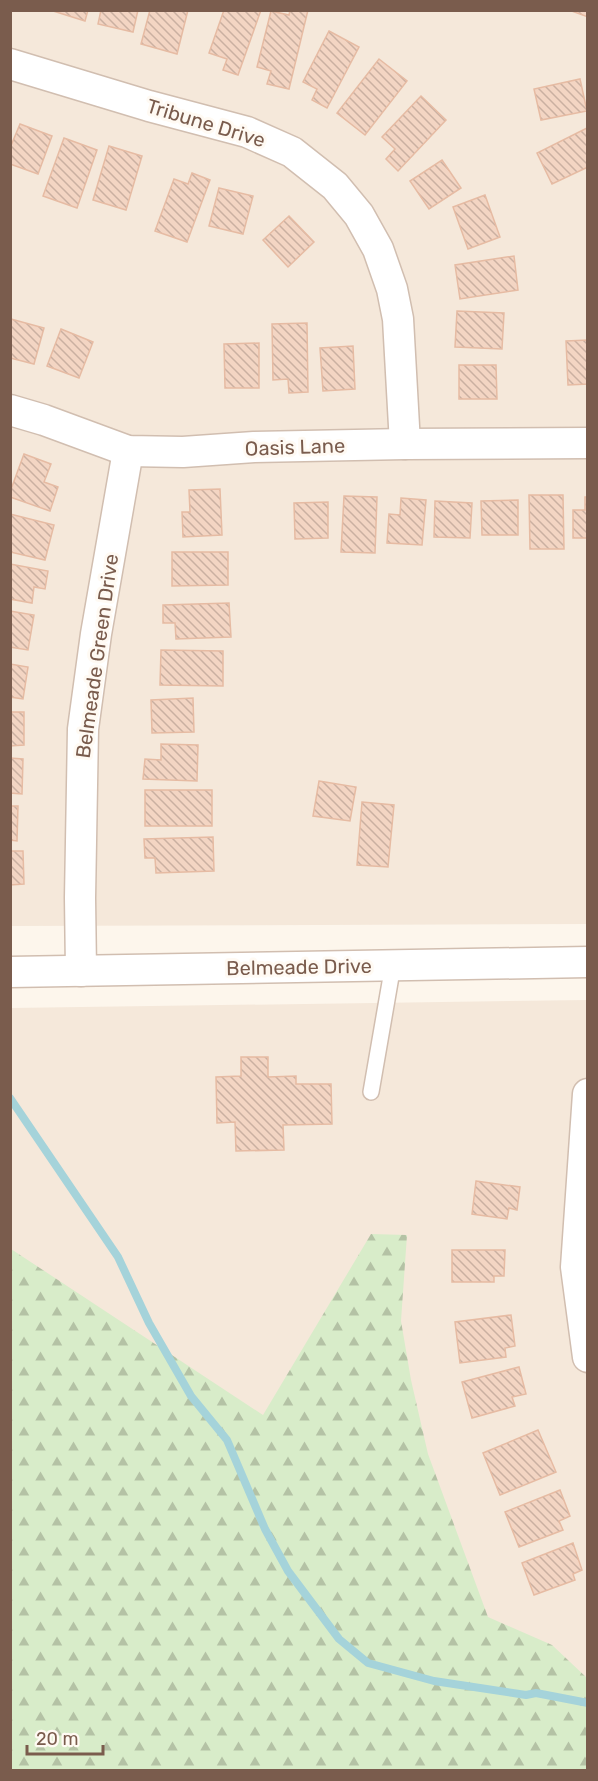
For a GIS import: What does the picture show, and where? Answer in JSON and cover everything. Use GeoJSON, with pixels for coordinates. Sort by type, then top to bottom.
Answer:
{"type":"FeatureCollection","features":[{"type":"Feature","properties":{"kind":"street","name":"Tribune Drive"},"geometry":{"type":"LineString","coordinates":[[10,64],[149,106],[247,132],[292,152],[335,186],[358,216],[378,249],[392,289],[398,319],[405,444]]}},
{"type":"Feature","properties":{"kind":"street","name":"Oasis Lane"},"geometry":{"type":"LineString","coordinates":[[10,410],[128,451],[183,452],[254,447],[405,444],[588,443]]}},
{"type":"Feature","properties":{"kind":"street","name":"Belmeade Green Drive"},"geometry":{"type":"LineString","coordinates":[[81,971],[83,729],[96,634],[128,451]]}},
{"type":"Feature","properties":{"kind":"street","name":"Belmeade Drive"},"geometry":{"type":"LineString","coordinates":[[10,972],[588,962]]}},
{"type":"Feature","properties":{"kind":"street"},"geometry":{"type":"LineString","coordinates":[[588,1094],[576,1267],[588,1357]]}},
{"type":"Feature","properties":{"kind":"lane"},"geometry":{"type":"LineString","coordinates":[[371,1092],[393,965]]}},
{"type":"Feature","properties":{"kind":"shaded area"},"geometry":{"type":"Polygon","coordinates":[[[11,11],[587,11],[587,924],[11,926],[11,11]]]}},
{"type":"Feature","properties":{"kind":"shaded area"},"geometry":{"type":"Polygon","coordinates":[[[587,1000],[587,1770],[11,1706],[11,1008],[587,1000]]]}},
{"type":"Feature","properties":{"kind":"green space"},"geometry":{"type":"Polygon","coordinates":[[[371,1234],[407,1235],[401,1321],[411,1380],[428,1454],[488,1617],[552,1645],[587,1678],[587,1770],[11,1770],[11,1249],[263,1415],[371,1234]]]}},
{"type":"Feature","properties":{"kind":"building"},"geometry":{"type":"Polygon","coordinates":[[[50,10],[88,10],[85,21],[50,10]]]}},
{"type":"Feature","properties":{"kind":"building"},"geometry":{"type":"Polygon","coordinates":[[[101,10],[138,10],[133,32],[98,24],[101,10]]]}},
{"type":"Feature","properties":{"kind":"building"},"geometry":{"type":"Polygon","coordinates":[[[150,10],[188,10],[177,54],[141,44],[150,10]]]}},
{"type":"Feature","properties":{"kind":"building"},"geometry":{"type":"Polygon","coordinates":[[[224,10],[261,10],[238,75],[223,70],[227,59],[209,53],[224,10]]]}},
{"type":"Feature","properties":{"kind":"building"},"geometry":{"type":"Polygon","coordinates":[[[290,10],[308,10],[289,89],[267,84],[271,71],[257,67],[271,11],[289,15],[290,10]]]}},
{"type":"Feature","properties":{"kind":"building"},"geometry":{"type":"Polygon","coordinates":[[[569,10],[588,10],[588,17],[569,10]]]}},
{"type":"Feature","properties":{"kind":"building"},"geometry":{"type":"Polygon","coordinates":[[[329,31],[359,47],[327,108],[312,100],[317,89],[303,82],[329,31]]]}},
{"type":"Feature","properties":{"kind":"building"},"geometry":{"type":"Polygon","coordinates":[[[379,59],[407,81],[365,135],[337,113],[379,59]]]}},
{"type":"Feature","properties":{"kind":"building"},"geometry":{"type":"Polygon","coordinates":[[[580,79],[587,111],[541,120],[534,89],[580,79]]]}},
{"type":"Feature","properties":{"kind":"building"},"geometry":{"type":"Polygon","coordinates":[[[421,96],[446,120],[398,171],[386,159],[395,149],[382,137],[421,96]]]}},
{"type":"Feature","properties":{"kind":"building"},"geometry":{"type":"Polygon","coordinates":[[[20,124],[52,136],[38,174],[10,164],[10,148],[20,124]]]}},
{"type":"Feature","properties":{"kind":"building"},"geometry":{"type":"Polygon","coordinates":[[[587,128],[588,167],[552,184],[537,153],[587,128]]]}},
{"type":"Feature","properties":{"kind":"building"},"geometry":{"type":"Polygon","coordinates":[[[64,138],[97,150],[77,208],[43,196],[64,138]]]}},
{"type":"Feature","properties":{"kind":"building"},"geometry":{"type":"Polygon","coordinates":[[[109,146],[142,156],[126,210],[93,200],[109,146]]]}},
{"type":"Feature","properties":{"kind":"building"},"geometry":{"type":"Polygon","coordinates":[[[442,160],[461,188],[429,209],[410,181],[442,160]]]}},
{"type":"Feature","properties":{"kind":"building"},"geometry":{"type":"Polygon","coordinates":[[[192,173],[210,180],[187,242],[155,231],[174,179],[188,184],[192,173]]]}},
{"type":"Feature","properties":{"kind":"building"},"geometry":{"type":"Polygon","coordinates":[[[219,188],[253,196],[243,234],[209,226],[219,188]]]}},
{"type":"Feature","properties":{"kind":"building"},"geometry":{"type":"Polygon","coordinates":[[[485,195],[500,237],[468,249],[453,207],[485,195]]]}},
{"type":"Feature","properties":{"kind":"building"},"geometry":{"type":"Polygon","coordinates":[[[289,216],[314,242],[288,267],[263,240],[289,216]]]}},
{"type":"Feature","properties":{"kind":"building"},"geometry":{"type":"Polygon","coordinates":[[[514,256],[518,290],[460,299],[455,265],[514,256]]]}},
{"type":"Feature","properties":{"kind":"building"},"geometry":{"type":"Polygon","coordinates":[[[457,311],[504,313],[502,349],[455,347],[457,311]]]}},
{"type":"Feature","properties":{"kind":"building"},"geometry":{"type":"Polygon","coordinates":[[[11,319],[44,328],[34,364],[10,358],[11,319]]]}},
{"type":"Feature","properties":{"kind":"building"},"geometry":{"type":"Polygon","coordinates":[[[307,323],[308,392],[289,393],[288,379],[273,380],[272,324],[307,323]]]}},
{"type":"Feature","properties":{"kind":"building"},"geometry":{"type":"Polygon","coordinates":[[[61,329],[93,342],[79,378],[47,366],[61,329]]]}},
{"type":"Feature","properties":{"kind":"building"},"geometry":{"type":"Polygon","coordinates":[[[588,340],[588,384],[568,385],[566,341],[588,340]]]}},
{"type":"Feature","properties":{"kind":"building"},"geometry":{"type":"Polygon","coordinates":[[[259,343],[259,388],[225,388],[224,344],[259,343]]]}},
{"type":"Feature","properties":{"kind":"building"},"geometry":{"type":"Polygon","coordinates":[[[353,346],[355,389],[323,391],[320,348],[353,346]]]}},
{"type":"Feature","properties":{"kind":"building"},"geometry":{"type":"Polygon","coordinates":[[[459,365],[496,365],[497,399],[459,399],[459,365]]]}},
{"type":"Feature","properties":{"kind":"building"},"geometry":{"type":"Polygon","coordinates":[[[24,454],[51,464],[44,482],[58,487],[50,511],[10,497],[24,454]]]}},
{"type":"Feature","properties":{"kind":"building"},"geometry":{"type":"Polygon","coordinates":[[[220,489],[222,535],[183,537],[182,512],[190,512],[189,490],[220,489]]]}},
{"type":"Feature","properties":{"kind":"building"},"geometry":{"type":"Polygon","coordinates":[[[529,495],[563,495],[564,549],[530,549],[529,495]]]}},
{"type":"Feature","properties":{"kind":"building"},"geometry":{"type":"Polygon","coordinates":[[[344,496],[377,497],[375,553],[341,552],[344,496]]]}},
{"type":"Feature","properties":{"kind":"building"},"geometry":{"type":"Polygon","coordinates":[[[585,497],[588,497],[588,538],[573,538],[573,510],[585,510],[585,497]]]}},
{"type":"Feature","properties":{"kind":"building"},"geometry":{"type":"Polygon","coordinates":[[[401,498],[426,500],[422,545],[387,543],[389,514],[400,515],[401,498]]]}},
{"type":"Feature","properties":{"kind":"building"},"geometry":{"type":"Polygon","coordinates":[[[518,500],[518,535],[482,535],[481,501],[518,500]]]}},
{"type":"Feature","properties":{"kind":"building"},"geometry":{"type":"Polygon","coordinates":[[[435,501],[472,503],[470,538],[434,537],[435,501]]]}},
{"type":"Feature","properties":{"kind":"building"},"geometry":{"type":"Polygon","coordinates":[[[328,502],[328,538],[295,539],[294,503],[328,502]]]}},
{"type":"Feature","properties":{"kind":"building"},"geometry":{"type":"Polygon","coordinates":[[[10,514],[54,525],[45,560],[10,552],[10,514]]]}},
{"type":"Feature","properties":{"kind":"building"},"geometry":{"type":"Polygon","coordinates":[[[172,552],[228,552],[228,585],[172,586],[172,552]]]}},
{"type":"Feature","properties":{"kind":"building"},"geometry":{"type":"Polygon","coordinates":[[[10,564],[48,571],[45,589],[34,587],[32,603],[10,599],[10,564]]]}},
{"type":"Feature","properties":{"kind":"building"},"geometry":{"type":"Polygon","coordinates":[[[229,603],[231,637],[176,639],[175,623],[163,623],[163,605],[229,603]]]}},
{"type":"Feature","properties":{"kind":"building"},"geometry":{"type":"Polygon","coordinates":[[[10,611],[34,615],[28,650],[10,647],[10,611]]]}},
{"type":"Feature","properties":{"kind":"building"},"geometry":{"type":"Polygon","coordinates":[[[161,650],[223,651],[223,686],[160,685],[161,650]]]}},
{"type":"Feature","properties":{"kind":"building"},"geometry":{"type":"Polygon","coordinates":[[[10,664],[28,667],[23,699],[10,697],[10,664]]]}},
{"type":"Feature","properties":{"kind":"building"},"geometry":{"type":"Polygon","coordinates":[[[193,698],[194,732],[152,733],[151,700],[193,698]]]}},
{"type":"Feature","properties":{"kind":"building"},"geometry":{"type":"Polygon","coordinates":[[[10,712],[24,712],[24,745],[10,746],[10,712]]]}},
{"type":"Feature","properties":{"kind":"building"},"geometry":{"type":"Polygon","coordinates":[[[161,744],[198,745],[197,781],[143,779],[145,759],[161,760],[161,744]]]}},
{"type":"Feature","properties":{"kind":"building"},"geometry":{"type":"Polygon","coordinates":[[[10,758],[23,759],[22,794],[10,793],[10,758]]]}},
{"type":"Feature","properties":{"kind":"building"},"geometry":{"type":"Polygon","coordinates":[[[319,781],[356,787],[350,821],[313,816],[319,781]]]}},
{"type":"Feature","properties":{"kind":"building"},"geometry":{"type":"Polygon","coordinates":[[[145,790],[212,790],[212,826],[145,826],[145,790]]]}},
{"type":"Feature","properties":{"kind":"building"},"geometry":{"type":"Polygon","coordinates":[[[362,802],[394,805],[388,867],[357,865],[362,802]]]}},
{"type":"Feature","properties":{"kind":"building"},"geometry":{"type":"Polygon","coordinates":[[[10,806],[18,806],[17,841],[10,840],[10,806]]]}},
{"type":"Feature","properties":{"kind":"building"},"geometry":{"type":"Polygon","coordinates":[[[213,837],[214,871],[156,873],[155,858],[145,858],[144,839],[213,837]]]}},
{"type":"Feature","properties":{"kind":"building"},"geometry":{"type":"Polygon","coordinates":[[[10,851],[23,851],[24,884],[10,885],[10,851]]]}},
{"type":"Feature","properties":{"kind":"building"},"geometry":{"type":"Polygon","coordinates":[[[241,1057],[268,1057],[268,1077],[296,1076],[296,1084],[331,1084],[332,1124],[283,1125],[284,1150],[236,1151],[235,1122],[217,1123],[216,1077],[241,1076],[241,1057]]]}},
{"type":"Feature","properties":{"kind":"building"},"geometry":{"type":"Polygon","coordinates":[[[476,1181],[520,1187],[517,1210],[509,1208],[507,1219],[472,1214],[476,1181]]]}},
{"type":"Feature","properties":{"kind":"building"},"geometry":{"type":"Polygon","coordinates":[[[452,1250],[505,1250],[504,1276],[494,1276],[494,1282],[452,1282],[452,1250]]]}},
{"type":"Feature","properties":{"kind":"building"},"geometry":{"type":"Polygon","coordinates":[[[511,1315],[515,1346],[505,1348],[506,1357],[460,1363],[455,1322],[511,1315]]]}},
{"type":"Feature","properties":{"kind":"building"},"geometry":{"type":"Polygon","coordinates":[[[519,1367],[526,1394],[512,1397],[515,1406],[472,1418],[462,1382],[519,1367]]]}},
{"type":"Feature","properties":{"kind":"building"},"geometry":{"type":"Polygon","coordinates":[[[538,1430],[556,1472],[500,1495],[483,1453],[538,1430]]]}},
{"type":"Feature","properties":{"kind":"building"},"geometry":{"type":"Polygon","coordinates":[[[560,1490],[570,1516],[559,1521],[563,1530],[519,1547],[505,1512],[560,1490]]]}},
{"type":"Feature","properties":{"kind":"building"},"geometry":{"type":"Polygon","coordinates":[[[573,1543],[582,1570],[573,1574],[575,1580],[534,1595],[522,1563],[573,1543]]]}},
{"type":"Feature","properties":{"kind":"waterway"},"geometry":{"type":"LineString","coordinates":[[10,1098],[118,1257],[149,1323],[191,1396],[227,1440],[265,1529],[288,1571],[339,1639],[368,1663],[434,1681],[526,1695],[536,1693],[588,1703]]}}]}
